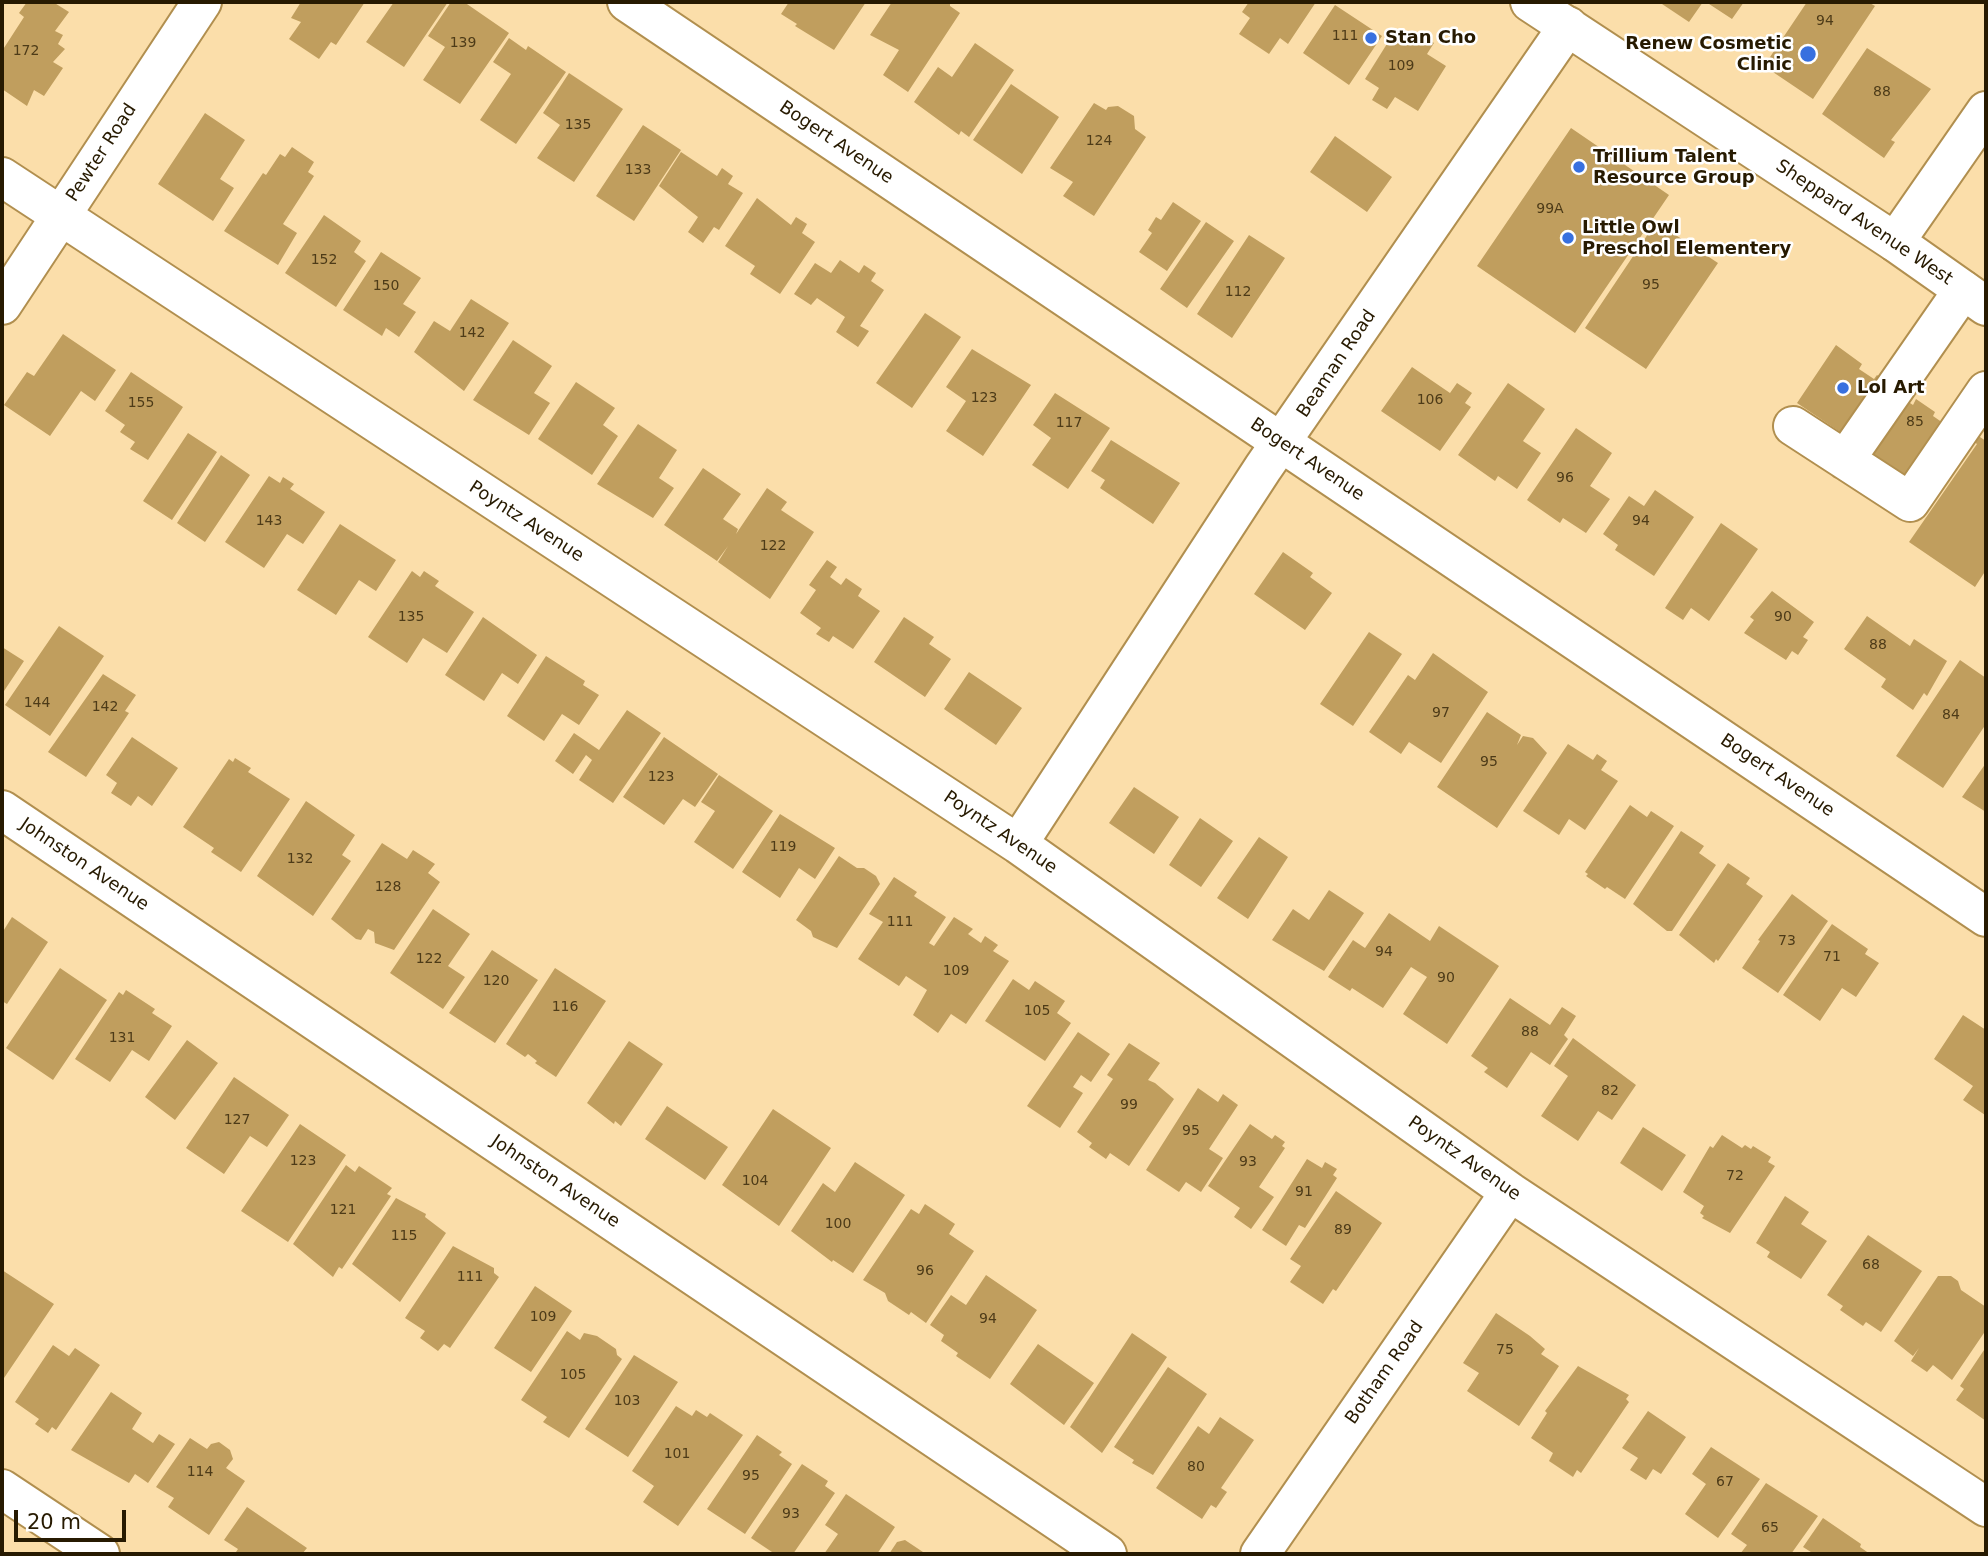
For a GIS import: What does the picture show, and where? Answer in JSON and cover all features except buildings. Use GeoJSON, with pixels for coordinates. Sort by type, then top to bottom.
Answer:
{"type":"FeatureCollection","features":[{"type":"Feature","properties":{"kind":"street","name":"Pewter Road"},"geometry":{"type":"LineString","coordinates":[[2,305],[202,2]]}},
{"type":"Feature","properties":{"kind":"street","name":"Bogert Avenue"},"geometry":{"type":"LineString","coordinates":[[627,2],[1986,917]]}},
{"type":"Feature","properties":{"kind":"street","name":"Sheppard Avenue West"},"geometry":{"type":"LineString","coordinates":[[1530,2],[1895,242],[1975,298]]}},
{"type":"Feature","properties":{"kind":"street","name":"Beaman Road"},"geometry":{"type":"LineString","coordinates":[[1018,844],[1282,443],[1568,26]]}},
{"type":"Feature","properties":{"kind":"street"},"geometry":{"type":"LineString","coordinates":[[1895,242],[1986,111]]}},
{"type":"Feature","properties":{"kind":"street","name":"Poyntz Avenue"},"geometry":{"type":"LineString","coordinates":[[2,177],[1018,844],[1510,1192],[1986,1507]]}},
{"type":"Feature","properties":{"kind":"street"},"geometry":{"type":"LineString","coordinates":[[1845,460],[1975,298]]}},
{"type":"Feature","properties":{"kind":"street"},"geometry":{"type":"LineString","coordinates":[[1793,426],[1910,502],[1986,391]]}},
{"type":"Feature","properties":{"kind":"street","name":"Johnston Avenue"},"geometry":{"type":"LineString","coordinates":[[2,810],[1107,1554]]}},
{"type":"Feature","properties":{"kind":"street","name":"Botham Road"},"geometry":{"type":"LineString","coordinates":[[1260,1554],[1510,1192]]}},
{"type":"Feature","properties":{"kind":"street"},"geometry":{"type":"LineString","coordinates":[[2,1489],[100,1554]]}},
{"type":"Feature","properties":{"kind":"place","name":"Stan Cho"},"geometry":{"type":"Point","coordinates":[1371,38]}},
{"type":"Feature","properties":{"kind":"place","name":"Renew Cosmetic Clinic"},"geometry":{"type":"Point","coordinates":[1808,54]}},
{"type":"Feature","properties":{"kind":"place","name":"Trillium Talent Resource Group"},"geometry":{"type":"Point","coordinates":[1579,167]}},
{"type":"Feature","properties":{"kind":"place","name":"Little Owl Preschol Elementery"},"geometry":{"type":"Point","coordinates":[1568,238]}},
{"type":"Feature","properties":{"kind":"place","name":"Lol Art"},"geometry":{"type":"Point","coordinates":[1843,388]}}]}
